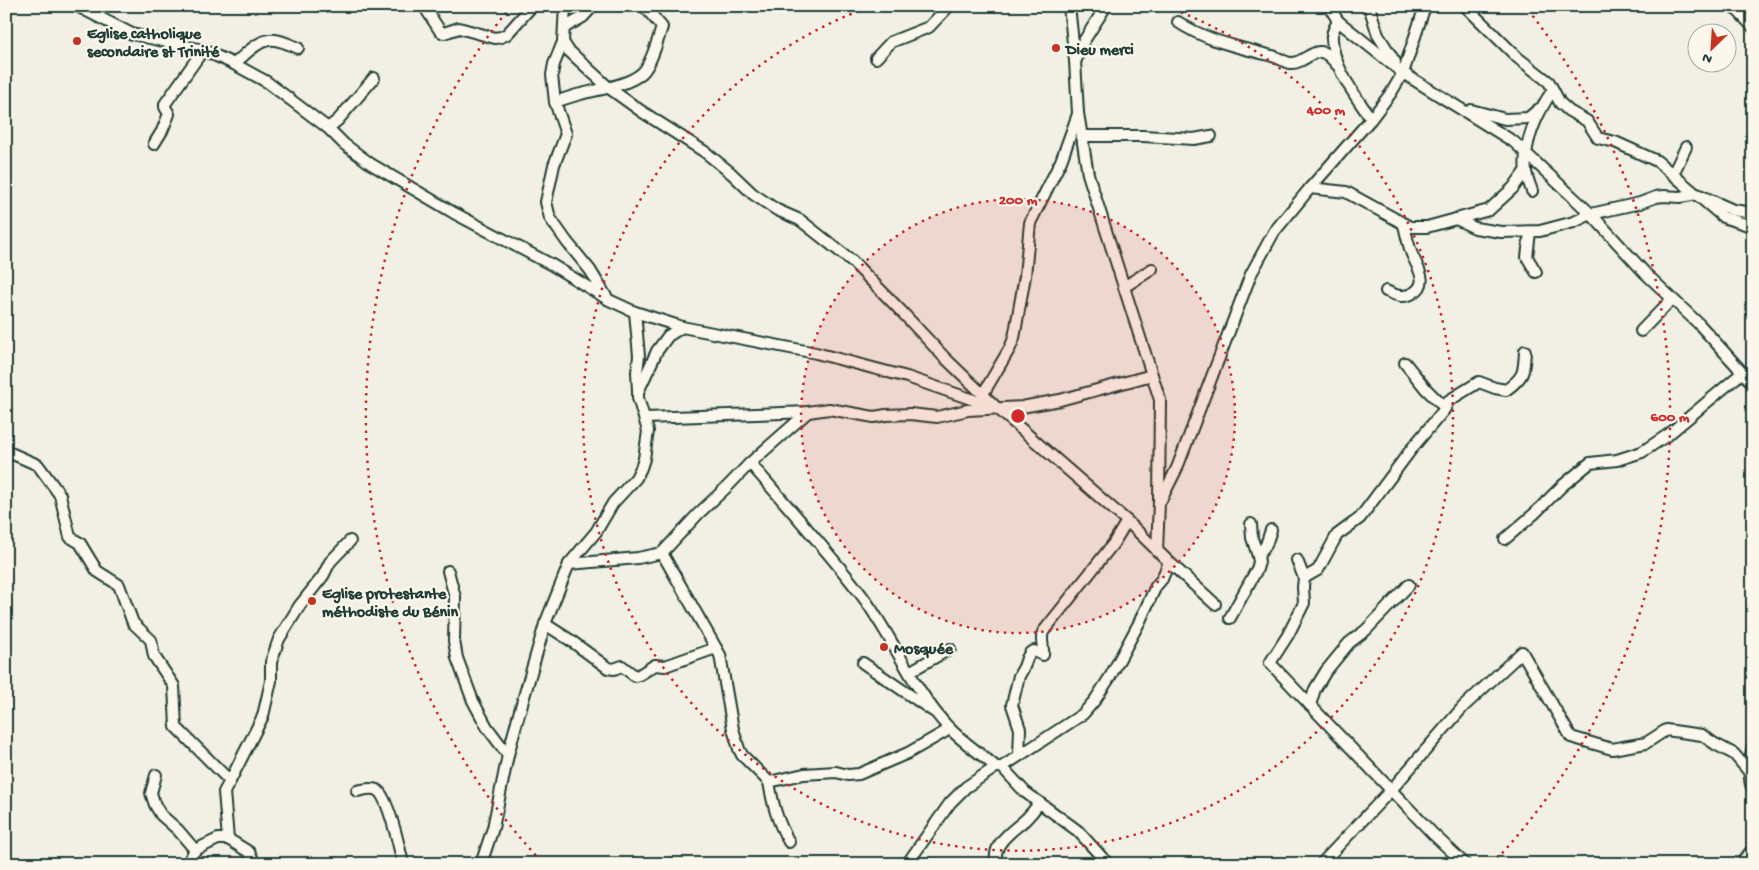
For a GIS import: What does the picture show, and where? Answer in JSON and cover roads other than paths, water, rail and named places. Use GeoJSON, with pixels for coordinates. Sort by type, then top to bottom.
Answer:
{"type":"FeatureCollection","features":[{"type":"Feature","properties":{"kind":"street"},"geometry":{"type":"LineString","coordinates":[[77,6],[132,34],[203,50],[267,82],[328,128],[344,144],[371,164],[454,213],[552,265],[609,300],[635,312],[682,327],[816,353],[907,378],[998,408]]}},
{"type":"Feature","properties":{"kind":"street"},"geometry":{"type":"LineString","coordinates":[[424,6],[440,31],[444,32],[459,28],[495,38],[508,34],[532,6]]}},
{"type":"Feature","properties":{"kind":"street"},"geometry":{"type":"LineString","coordinates":[[565,6],[563,42],[554,64],[552,75],[555,102],[566,134],[554,165],[546,202],[548,212],[567,242],[590,270],[609,300]]}},
{"type":"Feature","properties":{"kind":"street"},"geometry":{"type":"LineString","coordinates":[[564,28],[583,17],[593,6]]}},
{"type":"Feature","properties":{"kind":"street"},"geometry":{"type":"LineString","coordinates":[[555,102],[582,93],[610,88],[643,72],[650,62],[662,27],[644,6]]}},
{"type":"Feature","properties":{"kind":"street"},"geometry":{"type":"LineString","coordinates":[[876,58],[891,42],[929,27],[949,6]]}},
{"type":"Feature","properties":{"kind":"street"},"geometry":{"type":"LineString","coordinates":[[1069,6],[1078,114],[1088,174],[1160,400],[1157,551]]}},
{"type":"Feature","properties":{"kind":"street"},"geometry":{"type":"LineString","coordinates":[[1075,61],[1082,44],[1106,6]]}},
{"type":"Feature","properties":{"kind":"street"},"geometry":{"type":"LineString","coordinates":[[1329,6],[1338,21],[1403,73],[1514,142],[1527,153],[1592,214],[1753,384]]}},
{"type":"Feature","properties":{"kind":"street"},"geometry":{"type":"LineString","coordinates":[[1369,6],[1378,35],[1403,73]]}},
{"type":"Feature","properties":{"kind":"street"},"geometry":{"type":"LineString","coordinates":[[1159,502],[1177,468],[1251,274],[1274,232],[1391,93],[1403,73],[1426,6]]}},
{"type":"Feature","properties":{"kind":"street"},"geometry":{"type":"LineString","coordinates":[[1465,6],[1518,58],[1549,82],[1560,103],[1569,111],[1587,121],[1598,138],[1615,142],[1657,161],[1723,217],[1748,226],[1753,230]]}},
{"type":"Feature","properties":{"kind":"street"},"geometry":{"type":"LineString","coordinates":[[1731,6],[1740,12],[1753,26]]}},
{"type":"Feature","properties":{"kind":"street"},"geometry":{"type":"LineString","coordinates":[[1338,21],[1332,38],[1336,59],[1371,119]]}},
{"type":"Feature","properties":{"kind":"street"},"geometry":{"type":"LineString","coordinates":[[1178,22],[1210,39],[1291,63],[1298,62],[1319,52],[1324,53],[1341,69]]}},
{"type":"Feature","properties":{"kind":"street"},"geometry":{"type":"LineString","coordinates":[[234,64],[266,41],[274,40],[298,48]]}},
{"type":"Feature","properties":{"kind":"street"},"geometry":{"type":"LineString","coordinates":[[563,42],[568,50],[610,88],[641,111],[706,152],[753,194],[777,210],[800,220],[852,261],[944,357],[983,394],[1128,520],[1168,562],[1215,604]]}},
{"type":"Feature","properties":{"kind":"street"},"geometry":{"type":"LineString","coordinates":[[154,144],[169,114],[165,104],[203,50]]}},
{"type":"Feature","properties":{"kind":"street"},"geometry":{"type":"LineString","coordinates":[[328,128],[338,120],[374,78]]}},
{"type":"Feature","properties":{"kind":"street"},"geometry":{"type":"LineString","coordinates":[[1532,191],[1526,170],[1532,128],[1542,106],[1553,90]]}},
{"type":"Feature","properties":{"kind":"street"},"geometry":{"type":"LineString","coordinates":[[1455,105],[1505,119],[1528,118],[1542,106]]}},
{"type":"Feature","properties":{"kind":"street"},"geometry":{"type":"LineString","coordinates":[[983,394],[1007,354],[1014,338],[1025,276],[1030,222],[1060,162],[1078,114]]}},
{"type":"Feature","properties":{"kind":"street"},"geometry":{"type":"LineString","coordinates":[[1082,136],[1143,136],[1194,139],[1211,136]]}},
{"type":"Feature","properties":{"kind":"street"},"geometry":{"type":"LineString","coordinates":[[1673,174],[1686,147]]}},
{"type":"Feature","properties":{"kind":"street"},"geometry":{"type":"LineString","coordinates":[[1310,188],[1346,192],[1404,225],[1427,227],[1489,210],[1513,188],[1526,170]]}},
{"type":"Feature","properties":{"kind":"street"},"geometry":{"type":"LineString","coordinates":[[1456,219],[1475,228],[1501,232],[1530,232],[1574,222],[1592,214],[1663,196],[1680,197],[1697,194],[1733,210],[1753,213]]}},
{"type":"Feature","properties":{"kind":"street"},"geometry":{"type":"LineString","coordinates":[[1386,291],[1402,297],[1409,296],[1419,289],[1422,282],[1404,225]]}},
{"type":"Feature","properties":{"kind":"street"},"geometry":{"type":"LineString","coordinates":[[1530,232],[1527,257],[1536,272]]}},
{"type":"Feature","properties":{"kind":"street"},"geometry":{"type":"LineString","coordinates":[[1124,287],[1152,269]]}},
{"type":"Feature","properties":{"kind":"street"},"geometry":{"type":"LineString","coordinates":[[1641,330],[1672,299]]}},
{"type":"Feature","properties":{"kind":"street"},"geometry":{"type":"LineString","coordinates":[[481,864],[493,828],[508,756],[545,624],[569,564],[596,532],[613,503],[636,478],[644,459],[648,431],[638,392],[637,372],[639,356],[635,312]]}},
{"type":"Feature","properties":{"kind":"street"},"geometry":{"type":"LineString","coordinates":[[638,392],[657,351],[668,336],[682,327]]}},
{"type":"Feature","properties":{"kind":"street"},"geometry":{"type":"LineString","coordinates":[[1304,578],[1318,570],[1337,535],[1360,518],[1413,447],[1444,410],[1448,401],[1479,382],[1506,390],[1519,380],[1524,368],[1525,351]]}},
{"type":"Feature","properties":{"kind":"street"},"geometry":{"type":"LineString","coordinates":[[1406,363],[1426,389],[1445,408]]}},
{"type":"Feature","properties":{"kind":"street"},"geometry":{"type":"LineString","coordinates":[[1505,539],[1590,462],[1617,460],[1642,452],[1669,434],[1743,372]]}},
{"type":"Feature","properties":{"kind":"street"},"geometry":{"type":"LineString","coordinates":[[645,418],[808,412],[829,409],[874,417],[886,414],[910,414],[937,417],[968,410],[1022,407],[1060,400],[1152,375]]}},
{"type":"Feature","properties":{"kind":"street"},"geometry":{"type":"LineString","coordinates":[[569,564],[638,558],[662,553],[698,514],[750,463],[808,412]]}},
{"type":"Feature","properties":{"kind":"street"},"geometry":{"type":"LineString","coordinates":[[6,451],[38,465],[60,495],[70,537],[80,543],[98,571],[119,585],[133,623],[150,640],[154,656],[174,686],[176,727],[230,781]]}},
{"type":"Feature","properties":{"kind":"street"},"geometry":{"type":"LineString","coordinates":[[750,463],[864,598],[909,672],[950,729],[999,767],[1039,803],[1028,817],[1004,837],[995,854],[997,864]]}},
{"type":"Feature","properties":{"kind":"street"},"geometry":{"type":"LineString","coordinates":[[1019,755],[1020,729],[1012,705],[1019,676],[1027,658],[1034,651],[1042,655],[1044,651],[1043,632],[1113,544],[1128,520]]}},
{"type":"Feature","properties":{"kind":"street"},"geometry":{"type":"LineString","coordinates":[[1230,618],[1259,562],[1252,538],[1251,524]]}},
{"type":"Feature","properties":{"kind":"street"},"geometry":{"type":"LineString","coordinates":[[1258,556],[1266,545],[1272,530]]}},
{"type":"Feature","properties":{"kind":"street"},"geometry":{"type":"LineString","coordinates":[[228,838],[224,792],[263,716],[270,688],[271,662],[278,639],[300,604],[323,576],[330,562],[350,541]]}},
{"type":"Feature","properties":{"kind":"street"},"geometry":{"type":"LineString","coordinates":[[662,553],[678,578],[716,648],[723,665],[733,728],[739,749],[742,755],[769,782],[774,809],[779,824],[789,842]]}},
{"type":"Feature","properties":{"kind":"street"},"geometry":{"type":"LineString","coordinates":[[1297,560],[1304,578],[1304,599],[1288,634],[1270,663],[1464,864]]}},
{"type":"Feature","properties":{"kind":"street"},"geometry":{"type":"LineString","coordinates":[[907,864],[950,803],[966,787],[1083,714],[1096,700],[1139,623],[1156,586],[1162,579],[1168,562]]}},
{"type":"Feature","properties":{"kind":"street"},"geometry":{"type":"LineString","coordinates":[[448,571],[455,596],[454,641],[457,658],[473,701],[487,727],[508,756]]}},
{"type":"Feature","properties":{"kind":"street"},"geometry":{"type":"LineString","coordinates":[[1310,705],[1315,689],[1349,643],[1366,630],[1409,585]]}},
{"type":"Feature","properties":{"kind":"street"},"geometry":{"type":"LineString","coordinates":[[545,624],[608,668],[614,669],[622,666],[635,676],[655,665],[665,666],[716,648]]}},
{"type":"Feature","properties":{"kind":"street"},"geometry":{"type":"LineString","coordinates":[[909,672],[950,649]]}},
{"type":"Feature","properties":{"kind":"street"},"geometry":{"type":"LineString","coordinates":[[1321,864],[1392,789],[1463,707],[1522,652],[1571,737],[1612,749],[1646,743],[1666,730],[1702,735],[1734,754],[1751,774]]}},
{"type":"Feature","properties":{"kind":"street"},"geometry":{"type":"LineString","coordinates":[[863,662],[938,714]]}},
{"type":"Feature","properties":{"kind":"street"},"geometry":{"type":"LineString","coordinates":[[769,782],[804,774],[836,772],[848,775],[859,774],[908,753],[950,729]]}},
{"type":"Feature","properties":{"kind":"street"},"geometry":{"type":"LineString","coordinates":[[1753,745],[1750,758],[1750,785],[1753,789]]}},
{"type":"Feature","properties":{"kind":"street"},"geometry":{"type":"LineString","coordinates":[[156,775],[151,793],[155,805],[161,815],[178,830],[195,850]]}},
{"type":"Feature","properties":{"kind":"street"},"geometry":{"type":"LineString","coordinates":[[357,791],[371,789],[382,794],[387,805],[403,864]]}},
{"type":"Feature","properties":{"kind":"street"},"geometry":{"type":"LineString","coordinates":[[1025,792],[1078,831],[1108,864]]}},
{"type":"Feature","properties":{"kind":"street"},"geometry":{"type":"LineString","coordinates":[[187,864],[195,850],[218,839],[228,838],[249,852],[255,864]]}},
{"type":"Feature","properties":{"kind":"street"},"geometry":{"type":"LineString","coordinates":[[1740,864],[1753,848]]}},
{"type":"Feature","properties":{"kind":"place","name":"Eglise catholique secondaire st Trinité"},"geometry":{"type":"Point","coordinates":[77,41]}},
{"type":"Feature","properties":{"kind":"place","name":"Dieu merci"},"geometry":{"type":"Point","coordinates":[1056,48]}},
{"type":"Feature","properties":{"kind":"place","name":"Eglise protestante méthodiste du Bénin"},"geometry":{"type":"Point","coordinates":[312,601]}},
{"type":"Feature","properties":{"kind":"place","name":"Mosquée"},"geometry":{"type":"Point","coordinates":[884,647]}}]}
